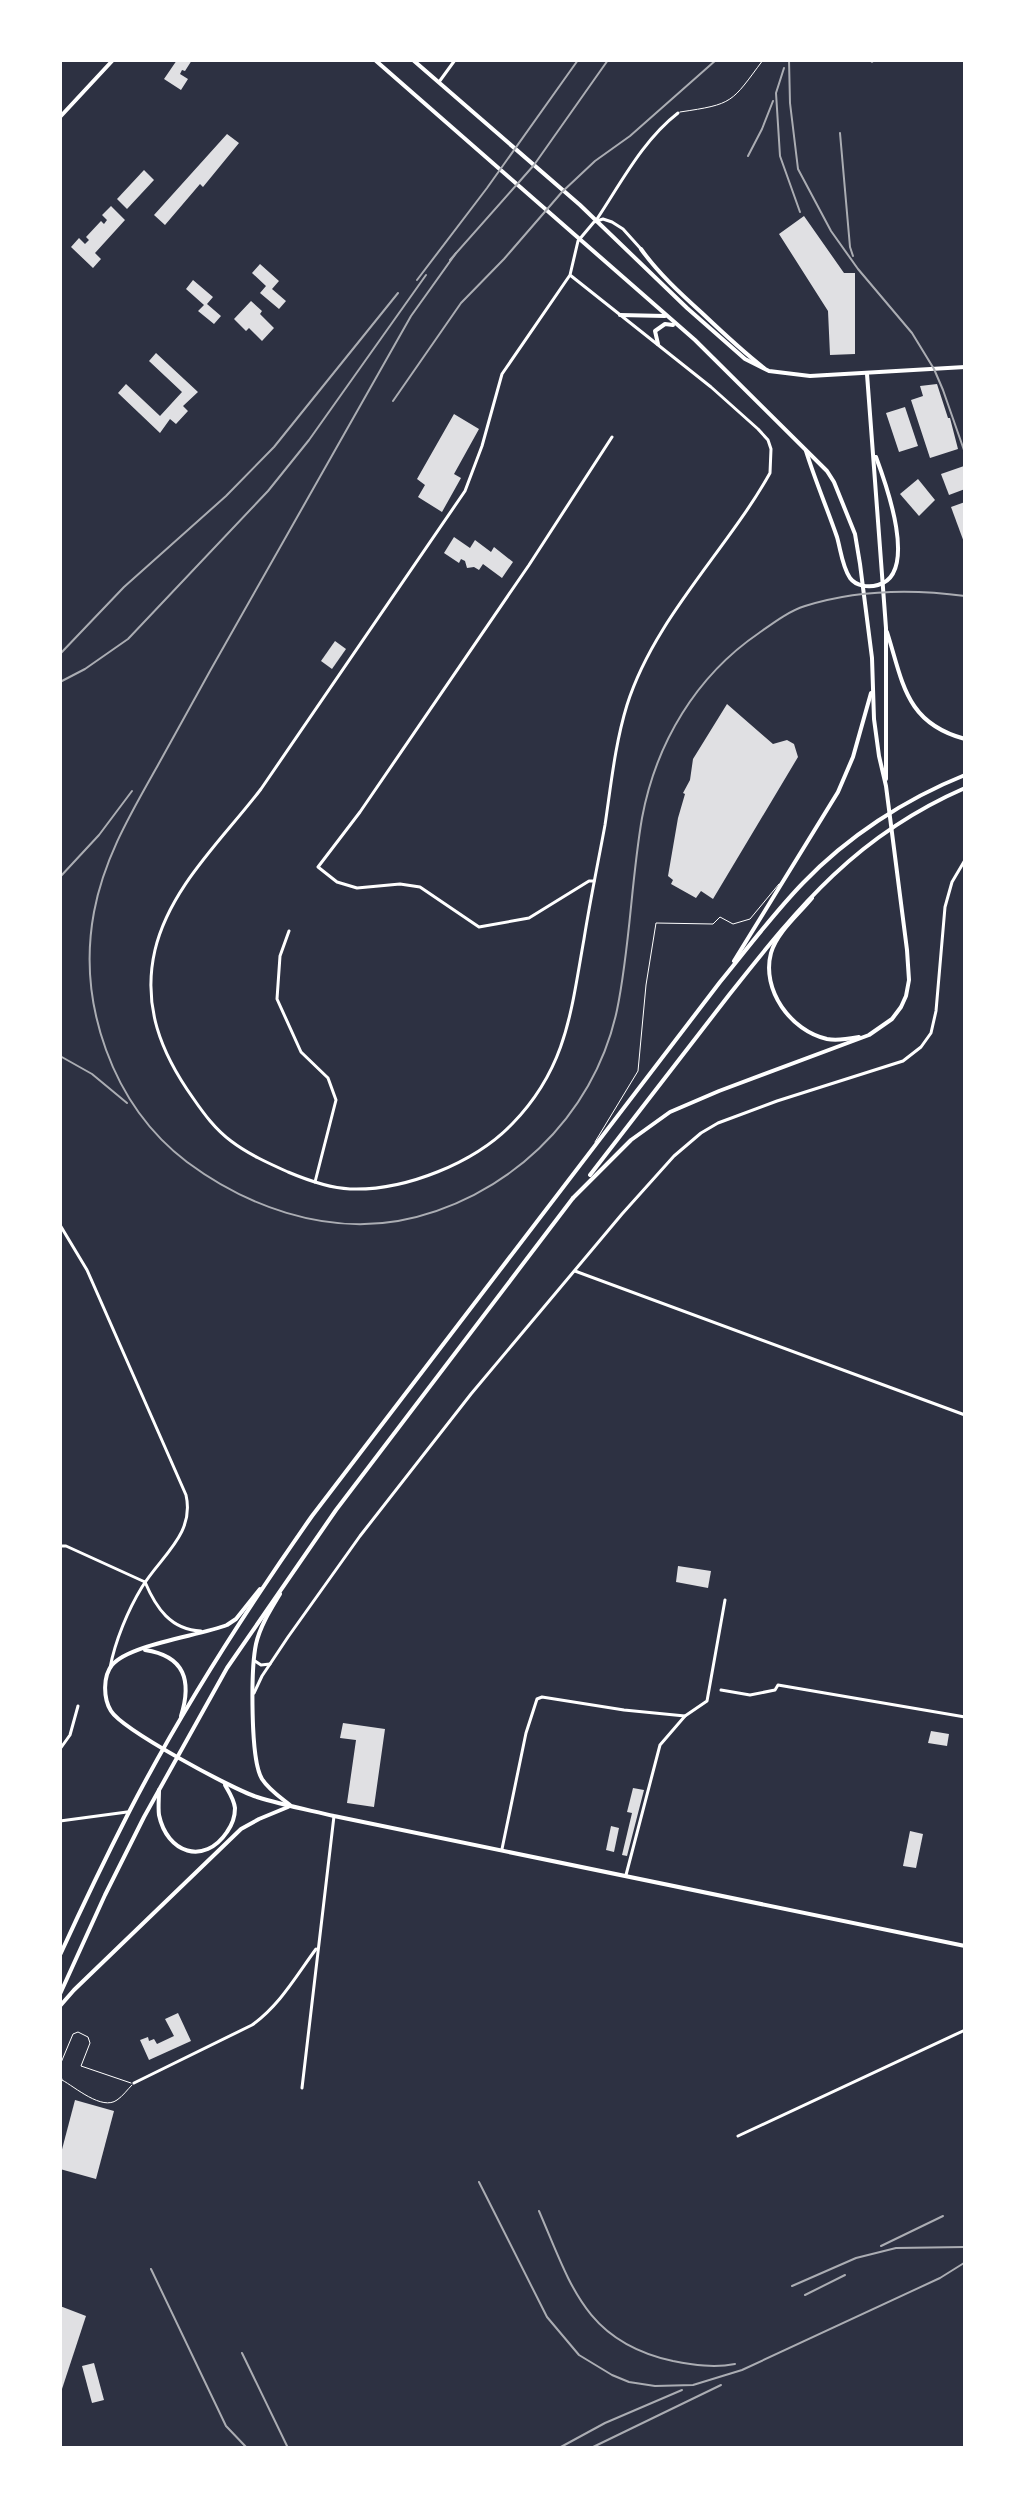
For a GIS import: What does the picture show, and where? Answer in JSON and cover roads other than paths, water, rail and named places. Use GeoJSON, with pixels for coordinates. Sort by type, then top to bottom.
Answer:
{"type":"FeatureCollection","features":[{"type":"Feature","properties":{"kind":"main road"},"geometry":{"type":"LineString","coordinates":[[375,60],[695,340],[827,471],[855,534],[872,658],[879,756],[898,868],[909,968],[908,987],[901,1007],[892,1019],[869,1035],[670,1112],[631,1140],[573,1198]]}},
{"type":"Feature","properties":{"kind":"main road"},"geometry":{"type":"LineString","coordinates":[[413,60],[507,140],[745,359],[761,369],[810,376],[965,367]]}},
{"type":"Feature","properties":{"kind":"main road"},"geometry":{"type":"LineString","coordinates":[[60,117],[111,61]]}},
{"type":"Feature","properties":{"kind":"main road"},"geometry":{"type":"LineString","coordinates":[[641,249],[686,299],[745,354],[769,371]]}},
{"type":"Feature","properties":{"kind":"main road"},"geometry":{"type":"LineString","coordinates":[[620,315],[665,316]]}},
{"type":"Feature","properties":{"kind":"main road"},"geometry":{"type":"LineString","coordinates":[[658,344],[655,331],[659,327],[677,326]]}},
{"type":"Feature","properties":{"kind":"main road"},"geometry":{"type":"LineString","coordinates":[[867,374],[886,628],[886,786]]}},
{"type":"Feature","properties":{"kind":"main road"},"geometry":{"type":"LineString","coordinates":[[805,449],[850,579],[868,586],[887,582],[893,577],[898,560],[890,504],[873,451]]}},
{"type":"Feature","properties":{"kind":"main road"},"geometry":{"type":"LineString","coordinates":[[886,628],[901,684],[913,703],[927,721],[965,739]]}},
{"type":"Feature","properties":{"kind":"main road"},"geometry":{"type":"LineString","coordinates":[[720,982],[838,792],[849,770],[873,687]]}},
{"type":"Feature","properties":{"kind":"main road"},"geometry":{"type":"LineString","coordinates":[[965,775],[871,826],[805,881],[778,910],[236,1619],[227,1625],[123,1655],[110,1668],[105,1684],[108,1704],[116,1717],[224,1783],[258,1797],[334,1816],[965,1946]]}},
{"type":"Feature","properties":{"kind":"main road"},"geometry":{"type":"LineString","coordinates":[[60,1994],[159,1788],[227,1668],[336,1510],[573,1198],[805,902],[867,845],[924,807],[965,788]]}},
{"type":"Feature","properties":{"kind":"main road"},"geometry":{"type":"LineString","coordinates":[[828,879],[774,944],[769,966],[771,985],[786,1012],[803,1029],[836,1040],[869,1035]]}},
{"type":"Feature","properties":{"kind":"main road"},"geometry":{"type":"LineString","coordinates":[[292,1806],[262,1779],[253,1750],[256,1642],[294,1569]]}},
{"type":"Feature","properties":{"kind":"main road"},"geometry":{"type":"LineString","coordinates":[[60,1955],[130,1811],[264,1584]]}},
{"type":"Feature","properties":{"kind":"main road"},"geometry":{"type":"LineString","coordinates":[[139,1650],[168,1656],[184,1674],[184,1705],[171,1737]]}},
{"type":"Feature","properties":{"kind":"main road"},"geometry":{"type":"LineString","coordinates":[[159,1788],[159,1814],[167,1835],[178,1846],[197,1852],[210,1849],[221,1840],[233,1819],[235,1806],[224,1783]]}},
{"type":"Feature","properties":{"kind":"main road"},"geometry":{"type":"LineString","coordinates":[[60,2006],[241,1829],[292,1806]]}},
{"type":"Feature","properties":{"kind":"street"},"geometry":{"type":"LineString","coordinates":[[439,82],[455,60]]}},
{"type":"Feature","properties":{"kind":"street"},"geometry":{"type":"LineString","coordinates":[[570,275],[711,387],[763,434],[771,449],[772,467],[765,483],[701,574],[638,677],[627,707],[568,1028],[548,1080],[511,1125],[475,1152],[438,1172],[406,1182],[370,1188],[347,1189],[315,1182],[263,1161],[230,1140],[206,1118],[182,1084],[164,1051],[153,1018],[151,991],[156,947],[166,919],[186,884],[261,789],[456,507],[473,474],[502,374],[570,275],[578,241],[660,127],[678,113]]}},
{"type":"Feature","properties":{"kind":"street"},"geometry":{"type":"LineString","coordinates":[[594,222],[603,219],[623,229],[641,249]]}},
{"type":"Feature","properties":{"kind":"street"},"geometry":{"type":"LineString","coordinates":[[594,881],[589,881],[529,918],[479,927],[420,887],[400,884],[357,888],[337,882],[318,867],[360,812],[529,565],[612,437]]}},
{"type":"Feature","properties":{"kind":"street"},"geometry":{"type":"LineString","coordinates":[[254,1693],[270,1664],[360,1536],[471,1394],[666,1165],[701,1133],[739,1115],[903,1061],[921,1047],[931,1033],[936,1011],[945,907],[952,882],[965,860]]}},
{"type":"Feature","properties":{"kind":"street"},"geometry":{"type":"LineString","coordinates":[[289,931],[280,956],[277,999],[301,1052],[328,1078],[336,1100],[315,1182]]}},
{"type":"Feature","properties":{"kind":"street"},"geometry":{"type":"LineString","coordinates":[[60,1225],[87,1270],[186,1495],[189,1512],[185,1528],[136,1597],[110,1668]]}},
{"type":"Feature","properties":{"kind":"street"},"geometry":{"type":"LineString","coordinates":[[575,1271],[965,1415]]}},
{"type":"Feature","properties":{"kind":"street"},"geometry":{"type":"LineString","coordinates":[[60,1546],[145,1582],[160,1611],[172,1623],[185,1629],[208,1631]]}},
{"type":"Feature","properties":{"kind":"street"},"geometry":{"type":"LineString","coordinates":[[626,1875],[660,1745],[685,1716],[707,1701],[725,1600]]}},
{"type":"Feature","properties":{"kind":"street"},"geometry":{"type":"LineString","coordinates":[[254,1660],[261,1665],[270,1664]]}},
{"type":"Feature","properties":{"kind":"street"},"geometry":{"type":"LineString","coordinates":[[721,1690],[750,1695],[775,1690],[778,1685],[965,1717]]}},
{"type":"Feature","properties":{"kind":"street"},"geometry":{"type":"LineString","coordinates":[[502,1849],[526,1733],[537,1699],[542,1697],[685,1716]]}},
{"type":"Feature","properties":{"kind":"street"},"geometry":{"type":"LineString","coordinates":[[60,1749],[70,1735],[78,1706]]}},
{"type":"Feature","properties":{"kind":"street"},"geometry":{"type":"LineString","coordinates":[[62,1821],[130,1811]]}},
{"type":"Feature","properties":{"kind":"street"},"geometry":{"type":"LineString","coordinates":[[302,2088],[334,1816]]}},
{"type":"Feature","properties":{"kind":"street"},"geometry":{"type":"LineString","coordinates":[[134,2083],[252,2025],[266,2015],[317,1949]]}},
{"type":"Feature","properties":{"kind":"street"},"geometry":{"type":"LineString","coordinates":[[738,2136],[965,2030]]}},
{"type":"Feature","properties":{"kind":"lane"},"geometry":{"type":"LineString","coordinates":[[678,113],[720,106],[735,98],[763,60]]}},
{"type":"Feature","properties":{"kind":"lane"},"geometry":{"type":"LineString","coordinates":[[584,1161],[638,1071],[646,985],[656,923],[713,924],[720,917],[729,923],[750,919],[806,845]]}},
{"type":"Feature","properties":{"kind":"lane"},"geometry":{"type":"LineString","coordinates":[[60,2065],[73,2034],[78,2032],[88,2037],[90,2043],[81,2066],[134,2083],[117,2100],[108,2103],[83,2095],[62,2080],[60,2071]]}},
{"type":"Feature","properties":{"kind":"railway"},"geometry":{"type":"LineString","coordinates":[[417,280],[578,60]]}},
{"type":"Feature","properties":{"kind":"railway"},"geometry":{"type":"LineString","coordinates":[[450,260],[534,165],[608,60]]}},
{"type":"Feature","properties":{"kind":"railway"},"geometry":{"type":"LineString","coordinates":[[393,401],[461,303],[562,192],[716,60]]}},
{"type":"Feature","properties":{"kind":"railway"},"geometry":{"type":"LineString","coordinates":[[789,60],[790,103],[798,169],[831,231],[858,269],[912,333],[934,369],[965,453]]}},
{"type":"Feature","properties":{"kind":"railway"},"geometry":{"type":"LineString","coordinates":[[784,68],[776,93],[780,156],[800,212]]}},
{"type":"Feature","properties":{"kind":"railway"},"geometry":{"type":"LineString","coordinates":[[748,156],[773,101]]}},
{"type":"Feature","properties":{"kind":"railway"},"geometry":{"type":"LineString","coordinates":[[840,133],[853,256]]}},
{"type":"Feature","properties":{"kind":"railway"},"geometry":{"type":"LineString","coordinates":[[456,253],[411,316],[203,683],[129,818],[104,873],[94,912],[90,947],[96,1016],[106,1050],[138,1112],[161,1139],[210,1178],[234,1192],[286,1213],[314,1220],[370,1224],[437,1211],[474,1195],[508,1174],[539,1148],[566,1119],[588,1086],[605,1049],[621,986],[638,842],[648,790],[669,738],[698,691],[736,650],[781,618],[805,606],[885,592],[965,596]]}},
{"type":"Feature","properties":{"kind":"railway"},"geometry":{"type":"LineString","coordinates":[[60,682],[128,639],[268,491],[309,440],[426,275]]}},
{"type":"Feature","properties":{"kind":"railway"},"geometry":{"type":"LineString","coordinates":[[60,654],[124,587],[226,496],[274,447],[398,293]]}},
{"type":"Feature","properties":{"kind":"railway"},"geometry":{"type":"LineString","coordinates":[[60,877],[99,835],[132,791]]}},
{"type":"Feature","properties":{"kind":"railway"},"geometry":{"type":"LineString","coordinates":[[60,1056],[92,1074],[127,1103]]}},
{"type":"Feature","properties":{"kind":"railway"},"geometry":{"type":"LineString","coordinates":[[479,2182],[547,2317],[579,2355],[629,2382],[655,2386],[693,2385],[742,2370],[940,2278],[964,2263]]}},
{"type":"Feature","properties":{"kind":"railway"},"geometry":{"type":"LineString","coordinates":[[539,2211],[572,2286],[585,2307],[600,2325],[619,2340],[643,2352],[673,2361],[704,2366],[735,2364]]}},
{"type":"Feature","properties":{"kind":"railway"},"geometry":{"type":"LineString","coordinates":[[881,2246],[943,2216]]}},
{"type":"Feature","properties":{"kind":"railway"},"geometry":{"type":"LineString","coordinates":[[792,2286],[856,2258],[896,2248],[965,2247]]}},
{"type":"Feature","properties":{"kind":"railway"},"geometry":{"type":"LineString","coordinates":[[151,2269],[226,2426],[247,2448]]}},
{"type":"Feature","properties":{"kind":"railway"},"geometry":{"type":"LineString","coordinates":[[805,2295],[845,2275]]}},
{"type":"Feature","properties":{"kind":"railway"},"geometry":{"type":"LineString","coordinates":[[242,2353],[288,2448]]}},
{"type":"Feature","properties":{"kind":"railway"},"geometry":{"type":"LineString","coordinates":[[591,2448],[721,2385]]}},
{"type":"Feature","properties":{"kind":"railway"},"geometry":{"type":"LineString","coordinates":[[559,2448],[605,2423],[682,2390]]}}]}
